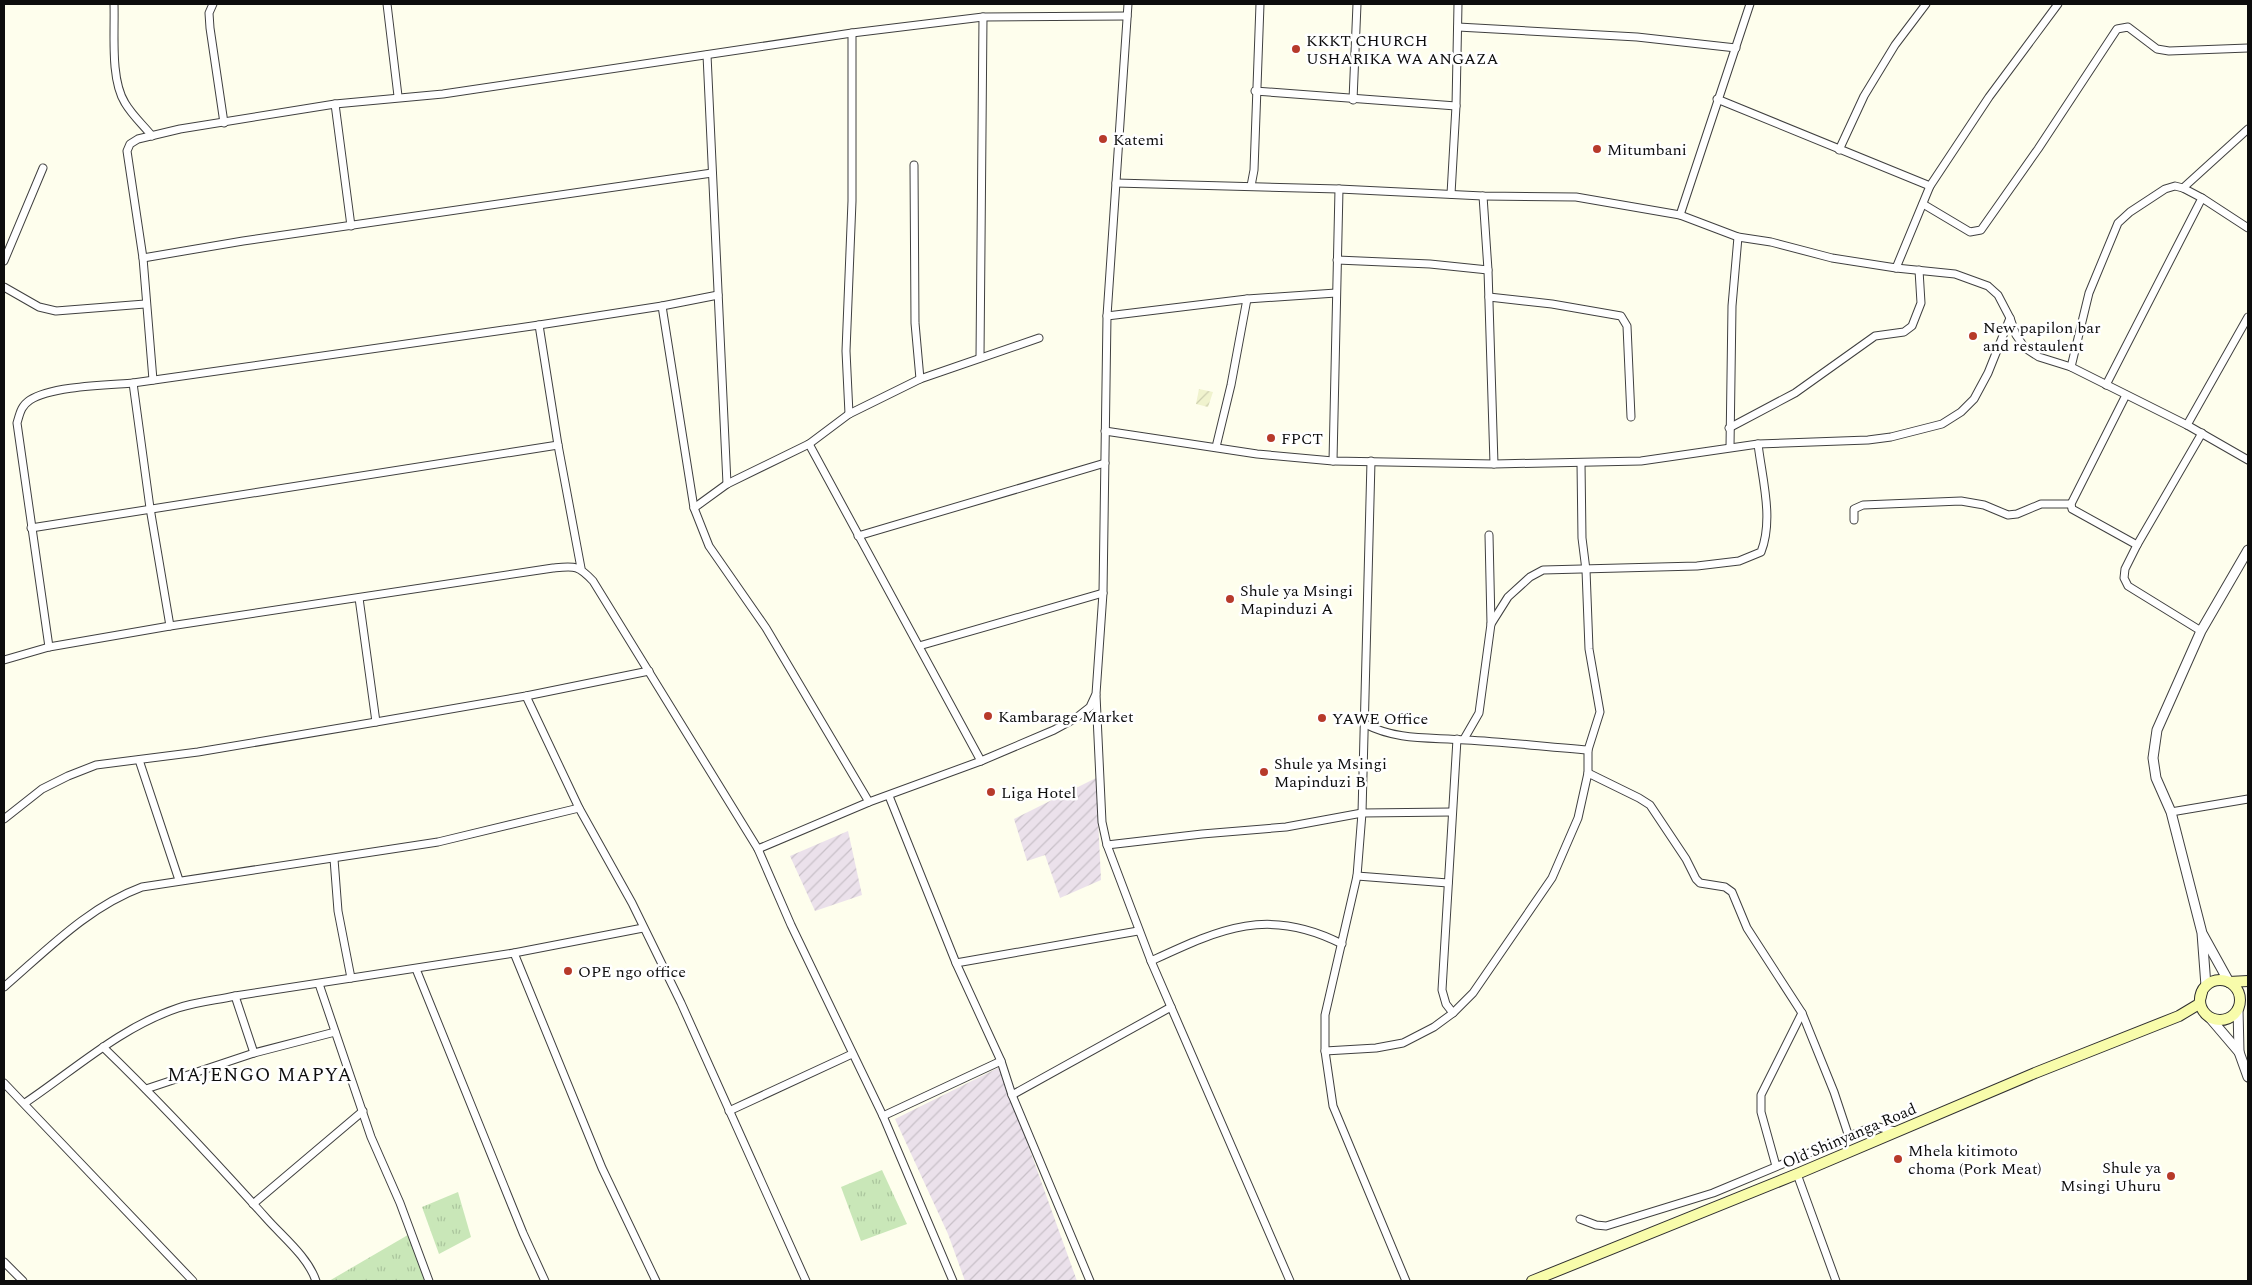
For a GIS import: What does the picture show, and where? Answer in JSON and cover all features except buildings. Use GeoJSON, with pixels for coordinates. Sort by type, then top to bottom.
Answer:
{"type":"FeatureCollection","features":[{"type":"Feature","properties":{"kind":"main road"},"geometry":{"type":"LineString","coordinates":[[2210,1018],[2201,1006],[2204,989],[2213,981],[2248,980]]}},
{"type":"Feature","properties":{"kind":"main road"},"geometry":{"type":"LineString","coordinates":[[2229,982],[2238,993],[2238,1008]]}},
{"type":"Feature","properties":{"kind":"main road","name":"Old Shinyanga Road"},"geometry":{"type":"LineString","coordinates":[[1532,1281],[1797,1174],[1895,1131],[2178,1016],[2199,1004],[2204,989]]}},
{"type":"Feature","properties":{"kind":"main road","name":"Old Shinyanga Road"},"geometry":{"type":"LineString","coordinates":[[2178,1016],[2197,1015],[2218,1020],[2226,1019],[2233,1015],[2248,1000]]}},
{"type":"Feature","properties":{"kind":"street"},"geometry":{"type":"LineString","coordinates":[[114,4],[116,70],[119,88],[124,102],[152,136]]}},
{"type":"Feature","properties":{"kind":"street"},"geometry":{"type":"LineString","coordinates":[[213,4],[209,13],[210,28],[224,123]]}},
{"type":"Feature","properties":{"kind":"street"},"geometry":{"type":"LineString","coordinates":[[387,4],[398,96]]}},
{"type":"Feature","properties":{"kind":"street"},"geometry":{"type":"LineString","coordinates":[[1128,4],[1107,316],[1103,593],[1096,694],[1102,822],[1107,845],[1138,931],[1290,1281]]}},
{"type":"Feature","properties":{"kind":"street"},"geometry":{"type":"LineString","coordinates":[[1251,186],[1254,170],[1260,4]]}},
{"type":"Feature","properties":{"kind":"street"},"geometry":{"type":"LineString","coordinates":[[1353,100],[1357,4]]}},
{"type":"Feature","properties":{"kind":"street"},"geometry":{"type":"LineString","coordinates":[[1451,194],[1456,106],[1458,4]]}},
{"type":"Feature","properties":{"kind":"street"},"geometry":{"type":"LineString","coordinates":[[1839,150],[1864,96],[1895,45],[1926,4]]}},
{"type":"Feature","properties":{"kind":"street"},"geometry":{"type":"LineString","coordinates":[[1896,268],[1930,186],[1989,98],[2058,4]]}},
{"type":"Feature","properties":{"kind":"street"},"geometry":{"type":"LineString","coordinates":[[1680,215],[1717,99],[1736,48],[1748,5]]}},
{"type":"Feature","properties":{"kind":"street"},"geometry":{"type":"LineString","coordinates":[[153,380],[145,304],[143,258],[127,151],[130,144],[138,139],[180,129],[335,104],[398,96],[443,94],[852,33],[983,17],[1127,16]]}},
{"type":"Feature","properties":{"kind":"street"},"geometry":{"type":"LineString","coordinates":[[980,357],[983,17]]}},
{"type":"Feature","properties":{"kind":"street"},"geometry":{"type":"LineString","coordinates":[[1458,27],[1637,37],[1736,48]]}},
{"type":"Feature","properties":{"kind":"street"},"geometry":{"type":"LineString","coordinates":[[1923,204],[1970,232],[1981,230],[2038,149],[2117,29],[2128,27],[2158,49],[2169,51],[2248,48]]}},
{"type":"Feature","properties":{"kind":"street"},"geometry":{"type":"LineString","coordinates":[[849,414],[846,350],[852,201],[852,33]]}},
{"type":"Feature","properties":{"kind":"street"},"geometry":{"type":"LineString","coordinates":[[708,55],[727,484]]}},
{"type":"Feature","properties":{"kind":"street"},"geometry":{"type":"LineString","coordinates":[[1256,91],[1353,100],[1456,106]]}},
{"type":"Feature","properties":{"kind":"street"},"geometry":{"type":"LineString","coordinates":[[1717,99],[1930,186]]}},
{"type":"Feature","properties":{"kind":"street"},"geometry":{"type":"LineString","coordinates":[[335,104],[351,226]]}},
{"type":"Feature","properties":{"kind":"street"},"geometry":{"type":"LineString","coordinates":[[2183,188],[2248,129]]}},
{"type":"Feature","properties":{"kind":"street"},"geometry":{"type":"LineString","coordinates":[[914,165],[915,323],[920,379]]}},
{"type":"Feature","properties":{"kind":"street"},"geometry":{"type":"LineString","coordinates":[[4,261],[43,168]]}},
{"type":"Feature","properties":{"kind":"street"},"geometry":{"type":"LineString","coordinates":[[143,258],[243,241],[712,173]]}},
{"type":"Feature","properties":{"kind":"street"},"geometry":{"type":"LineString","coordinates":[[1116,183],[1339,189],[1484,196],[1576,197],[1680,215],[1738,237],[1771,242],[1832,258],[1896,268],[1955,274],[1988,286],[1998,295],[2010,318],[2016,335],[2025,348],[2039,357],[2071,367],[2187,425],[2248,460]]}},
{"type":"Feature","properties":{"kind":"street"},"geometry":{"type":"LineString","coordinates":[[2071,367],[2089,293],[2118,223],[2130,212],[2165,189],[2175,186],[2202,198],[2248,228]]}},
{"type":"Feature","properties":{"kind":"street"},"geometry":{"type":"LineString","coordinates":[[1332,461],[1339,189]]}},
{"type":"Feature","properties":{"kind":"street"},"geometry":{"type":"LineString","coordinates":[[1484,196],[1494,464]]}},
{"type":"Feature","properties":{"kind":"street"},"geometry":{"type":"LineString","coordinates":[[2106,386],[2202,198]]}},
{"type":"Feature","properties":{"kind":"street"},"geometry":{"type":"LineString","coordinates":[[1730,447],[1732,306],[1738,237]]}},
{"type":"Feature","properties":{"kind":"street"},"geometry":{"type":"LineString","coordinates":[[1337,260],[1421,264],[1488,270]]}},
{"type":"Feature","properties":{"kind":"street"},"geometry":{"type":"LineString","coordinates":[[1729,428],[1795,393],[1876,336],[1904,332],[1912,326],[1921,303],[1919,270]]}},
{"type":"Feature","properties":{"kind":"street"},"geometry":{"type":"LineString","coordinates":[[4,288],[39,307],[56,310],[145,304]]}},
{"type":"Feature","properties":{"kind":"street"},"geometry":{"type":"LineString","coordinates":[[1107,316],[1247,299],[1336,293]]}},
{"type":"Feature","properties":{"kind":"street"},"geometry":{"type":"LineString","coordinates":[[49,647],[17,423],[21,408],[30,400],[46,394],[539,325],[662,306],[718,295]]}},
{"type":"Feature","properties":{"kind":"street"},"geometry":{"type":"LineString","coordinates":[[1489,297],[1552,304],[1621,316],[1627,326],[1631,418]]}},
{"type":"Feature","properties":{"kind":"street"},"geometry":{"type":"LineString","coordinates":[[1216,447],[1231,385],[1247,299]]}},
{"type":"Feature","properties":{"kind":"street"},"geometry":{"type":"LineString","coordinates":[[662,306],[694,508],[709,546],[766,628],[868,802]]}},
{"type":"Feature","properties":{"kind":"street"},"geometry":{"type":"LineString","coordinates":[[2187,425],[2248,317]]}},
{"type":"Feature","properties":{"kind":"street"},"geometry":{"type":"LineString","coordinates":[[1105,430],[1257,454],[1332,461],[1494,464],[1641,461],[1758,444],[1868,440],[1891,437],[1942,424],[1961,412],[1974,399],[1988,373],[2010,318]]}},
{"type":"Feature","properties":{"kind":"street"},"geometry":{"type":"LineString","coordinates":[[539,325],[558,445],[581,568],[593,581],[758,849],[791,925],[883,1116],[953,1281]]}},
{"type":"Feature","properties":{"kind":"street"},"geometry":{"type":"LineString","coordinates":[[694,508],[727,484],[809,444],[849,414],[920,379],[1039,338]]}},
{"type":"Feature","properties":{"kind":"street"},"geometry":{"type":"LineString","coordinates":[[133,382],[150,508],[170,626]]}},
{"type":"Feature","properties":{"kind":"street"},"geometry":{"type":"LineString","coordinates":[[2126,395],[2071,504],[2072,509],[2137,545]]}},
{"type":"Feature","properties":{"kind":"street"},"geometry":{"type":"LineString","coordinates":[[2201,631],[2128,586],[2124,578],[2137,545],[2202,433]]}},
{"type":"Feature","properties":{"kind":"street"},"geometry":{"type":"LineString","coordinates":[[809,444],[981,761]]}},
{"type":"Feature","properties":{"kind":"street"},"geometry":{"type":"LineString","coordinates":[[1491,624],[1508,597],[1530,577],[1543,570],[1586,570],[1714,564],[1739,561],[1761,552],[1765,541],[1767,517],[1758,444]]}},
{"type":"Feature","properties":{"kind":"street"},"geometry":{"type":"LineString","coordinates":[[31,528],[558,445]]}},
{"type":"Feature","properties":{"kind":"street"},"geometry":{"type":"LineString","coordinates":[[1371,461],[1362,813],[1357,876],[1325,1015],[1325,1051],[1333,1106],[1406,1281]]}},
{"type":"Feature","properties":{"kind":"street"},"geometry":{"type":"LineString","coordinates":[[858,536],[1105,463]]}},
{"type":"Feature","properties":{"kind":"street"},"geometry":{"type":"LineString","coordinates":[[1325,1051],[1376,1048],[1403,1043],[1434,1027],[1453,1013],[1473,993],[1552,878],[1578,818],[1588,773],[1588,750],[1600,712],[1589,649],[1586,570],[1582,538],[1581,463]]}},
{"type":"Feature","properties":{"kind":"street"},"geometry":{"type":"LineString","coordinates":[[1854,520],[1854,509],[1863,504],[1961,501],[1984,505],[2008,515],[2017,514],[2042,504],[2071,504]]}},
{"type":"Feature","properties":{"kind":"street"},"geometry":{"type":"LineString","coordinates":[[1453,1013],[1446,1004],[1442,990],[1452,812],[1460,739],[1479,713],[1491,624],[1489,535]]}},
{"type":"Feature","properties":{"kind":"street"},"geometry":{"type":"LineString","coordinates":[[2204,989],[2202,933],[2171,812],[2156,778],[2153,758],[2154,745],[2157,730],[2201,631],[2245,564],[2248,550]]}},
{"type":"Feature","properties":{"kind":"street"},"geometry":{"type":"LineString","coordinates":[[4,660],[49,647],[170,626],[562,567],[581,568]]}},
{"type":"Feature","properties":{"kind":"street"},"geometry":{"type":"LineString","coordinates":[[919,646],[1103,593]]}},
{"type":"Feature","properties":{"kind":"street"},"geometry":{"type":"LineString","coordinates":[[359,598],[376,722]]}},
{"type":"Feature","properties":{"kind":"street"},"geometry":{"type":"LineString","coordinates":[[4,819],[42,789],[96,765],[139,760],[376,722],[526,696],[649,671]]}},
{"type":"Feature","properties":{"kind":"street"},"geometry":{"type":"LineString","coordinates":[[758,849],[868,802],[889,796],[981,761],[1054,730],[1076,718],[1090,707],[1096,694]]}},
{"type":"Feature","properties":{"kind":"street"},"geometry":{"type":"LineString","coordinates":[[526,696],[579,808],[632,903],[681,1003],[806,1281]]}},
{"type":"Feature","properties":{"kind":"street"},"geometry":{"type":"LineString","coordinates":[[1365,724],[1394,736],[1460,739],[1588,750]]}},
{"type":"Feature","properties":{"kind":"street"},"geometry":{"type":"LineString","coordinates":[[139,760],[179,880]]}},
{"type":"Feature","properties":{"kind":"street"},"geometry":{"type":"LineString","coordinates":[[1588,773],[1650,805],[1682,852],[1696,879],[1700,883],[1725,887],[1732,892],[1747,928],[1802,1013],[1820,1055],[1849,1137]]}},
{"type":"Feature","properties":{"kind":"street"},"geometry":{"type":"LineString","coordinates":[[889,796],[956,963],[1001,1062],[1012,1095],[1090,1281]]}},
{"type":"Feature","properties":{"kind":"street"},"geometry":{"type":"LineString","coordinates":[[2171,812],[2248,799]]}},
{"type":"Feature","properties":{"kind":"street"},"geometry":{"type":"LineString","coordinates":[[4,986],[98,908],[119,896],[142,887],[438,842],[579,808]]}},
{"type":"Feature","properties":{"kind":"street"},"geometry":{"type":"LineString","coordinates":[[1107,845],[1286,827],[1362,813],[1452,812]]}},
{"type":"Feature","properties":{"kind":"street"},"geometry":{"type":"LineString","coordinates":[[334,859],[338,911],[351,978]]}},
{"type":"Feature","properties":{"kind":"street"},"geometry":{"type":"LineString","coordinates":[[1357,876],[1448,883]]}},
{"type":"Feature","properties":{"kind":"street"},"geometry":{"type":"LineString","coordinates":[[1151,961],[1193,941],[1256,923],[1298,926],[1319,932],[1342,944]]}},
{"type":"Feature","properties":{"kind":"street"},"geometry":{"type":"LineString","coordinates":[[25,1103],[103,1047],[141,1025],[180,1007],[235,996],[514,953],[643,928]]}},
{"type":"Feature","properties":{"kind":"street"},"geometry":{"type":"LineString","coordinates":[[956,963],[1138,931]]}},
{"type":"Feature","properties":{"kind":"street"},"geometry":{"type":"LineString","coordinates":[[2202,933],[2229,982]]}},
{"type":"Feature","properties":{"kind":"street"},"geometry":{"type":"LineString","coordinates":[[514,953],[602,1168],[656,1281]]}},
{"type":"Feature","properties":{"kind":"street"},"geometry":{"type":"LineString","coordinates":[[416,969],[523,1233],[545,1281]]}},
{"type":"Feature","properties":{"kind":"street"},"geometry":{"type":"LineString","coordinates":[[319,984],[363,1111],[429,1281]]}},
{"type":"Feature","properties":{"kind":"street"},"geometry":{"type":"LineString","coordinates":[[235,996],[254,1053]]}},
{"type":"Feature","properties":{"kind":"street"},"geometry":{"type":"LineString","coordinates":[[1012,1095],[1171,1007]]}},
{"type":"Feature","properties":{"kind":"street"},"geometry":{"type":"LineString","coordinates":[[2238,1008],[2238,1052]]}},
{"type":"Feature","properties":{"kind":"street"},"geometry":{"type":"LineString","coordinates":[[1776,1166],[1760,1112],[1761,1095],[1802,1013]]}},
{"type":"Feature","properties":{"kind":"street"},"geometry":{"type":"LineString","coordinates":[[2210,1018],[2238,1052],[2248,1077]]}},
{"type":"Feature","properties":{"kind":"street"},"geometry":{"type":"LineString","coordinates":[[146,1089],[254,1053],[335,1032]]}},
{"type":"Feature","properties":{"kind":"street"},"geometry":{"type":"LineString","coordinates":[[103,1047],[146,1089],[308,1264],[316,1281]]}},
{"type":"Feature","properties":{"kind":"street"},"geometry":{"type":"LineString","coordinates":[[729,1111],[852,1054]]}},
{"type":"Feature","properties":{"kind":"street"},"geometry":{"type":"LineString","coordinates":[[883,1116],[1001,1062]]}},
{"type":"Feature","properties":{"kind":"street"},"geometry":{"type":"LineString","coordinates":[[4,1083],[193,1281]]}},
{"type":"Feature","properties":{"kind":"street"},"geometry":{"type":"LineString","coordinates":[[253,1204],[363,1111]]}},
{"type":"Feature","properties":{"kind":"street"},"geometry":{"type":"LineString","coordinates":[[1580,1219],[1596,1225],[1606,1226],[1713,1193],[1776,1166],[1878,1127],[1895,1131]]}},
{"type":"Feature","properties":{"kind":"street"},"geometry":{"type":"LineString","coordinates":[[1797,1174],[1836,1281]]}},
{"type":"Feature","properties":{"kind":"street"},"geometry":{"type":"LineString","coordinates":[[4,1262],[23,1281]]}},
{"type":"Feature","properties":{"kind":"shaded area"},"geometry":{"type":"Polygon","coordinates":[[[1096,778],[1101,880],[1060,898],[1045,855],[1027,861],[1014,819],[1096,778]]]}},
{"type":"Feature","properties":{"kind":"shaded area"},"geometry":{"type":"Polygon","coordinates":[[[848,831],[862,895],[815,911],[790,856],[848,831]]]}},
{"type":"Feature","properties":{"kind":"shaded area"},"geometry":{"type":"Polygon","coordinates":[[[1000,1067],[1077,1281],[965,1281],[948,1234],[895,1119],[1000,1067]]]}},
{"type":"Feature","properties":{"kind":"green space"},"geometry":{"type":"Polygon","coordinates":[[[1199,389],[1213,392],[1208,407],[1196,404],[1199,389]]]}},
{"type":"Feature","properties":{"kind":"green space"},"geometry":{"type":"Polygon","coordinates":[[[882,1170],[907,1224],[861,1241],[841,1187],[882,1170]]]}},
{"type":"Feature","properties":{"kind":"green space"},"geometry":{"type":"Polygon","coordinates":[[[458,1192],[471,1237],[439,1254],[422,1207],[458,1192]]]}},
{"type":"Feature","properties":{"kind":"green space"},"geometry":{"type":"Polygon","coordinates":[[[413,1232],[428,1281],[329,1281],[413,1232]]]}},
{"type":"Feature","properties":{"kind":"place","name":"KKKT CHURCH USHARIKA WA ANGAZA"},"geometry":{"type":"Point","coordinates":[1296,49]}},
{"type":"Feature","properties":{"kind":"place","name":"Katemi"},"geometry":{"type":"Point","coordinates":[1103,139]}},
{"type":"Feature","properties":{"kind":"place","name":"Mitumbani"},"geometry":{"type":"Point","coordinates":[1597,149]}},
{"type":"Feature","properties":{"kind":"place","name":"New papilon bar and restaulent"},"geometry":{"type":"Point","coordinates":[1973,336]}},
{"type":"Feature","properties":{"kind":"place","name":"FPCT"},"geometry":{"type":"Point","coordinates":[1271,438]}},
{"type":"Feature","properties":{"kind":"place","name":"Shule ya Msingi Mapinduzi A"},"geometry":{"type":"Point","coordinates":[1230,599]}},
{"type":"Feature","properties":{"kind":"place","name":"Kambarage Market"},"geometry":{"type":"Point","coordinates":[988,716]}},
{"type":"Feature","properties":{"kind":"place","name":"YAWE Office"},"geometry":{"type":"Point","coordinates":[1322,718]}},
{"type":"Feature","properties":{"kind":"place","name":"Shule ya Msingi Mapinduzi B"},"geometry":{"type":"Point","coordinates":[1264,772]}},
{"type":"Feature","properties":{"kind":"place","name":"Liga Hotel"},"geometry":{"type":"Point","coordinates":[991,792]}},
{"type":"Feature","properties":{"kind":"place","name":"OPE ngo office"},"geometry":{"type":"Point","coordinates":[568,971]}},
{"type":"Feature","properties":{"kind":"place","name":"Mhela kitimoto choma (Pork Meat)"},"geometry":{"type":"Point","coordinates":[1898,1159]}},
{"type":"Feature","properties":{"kind":"place","name":"Shule ya Msingi Uhuru"},"geometry":{"type":"Point","coordinates":[2171,1176]}},
{"type":"Feature","properties":{"kind":"district","name":"MAJENGO MAPYA"},"geometry":{"type":"Point","coordinates":[260,1074]}}]}
